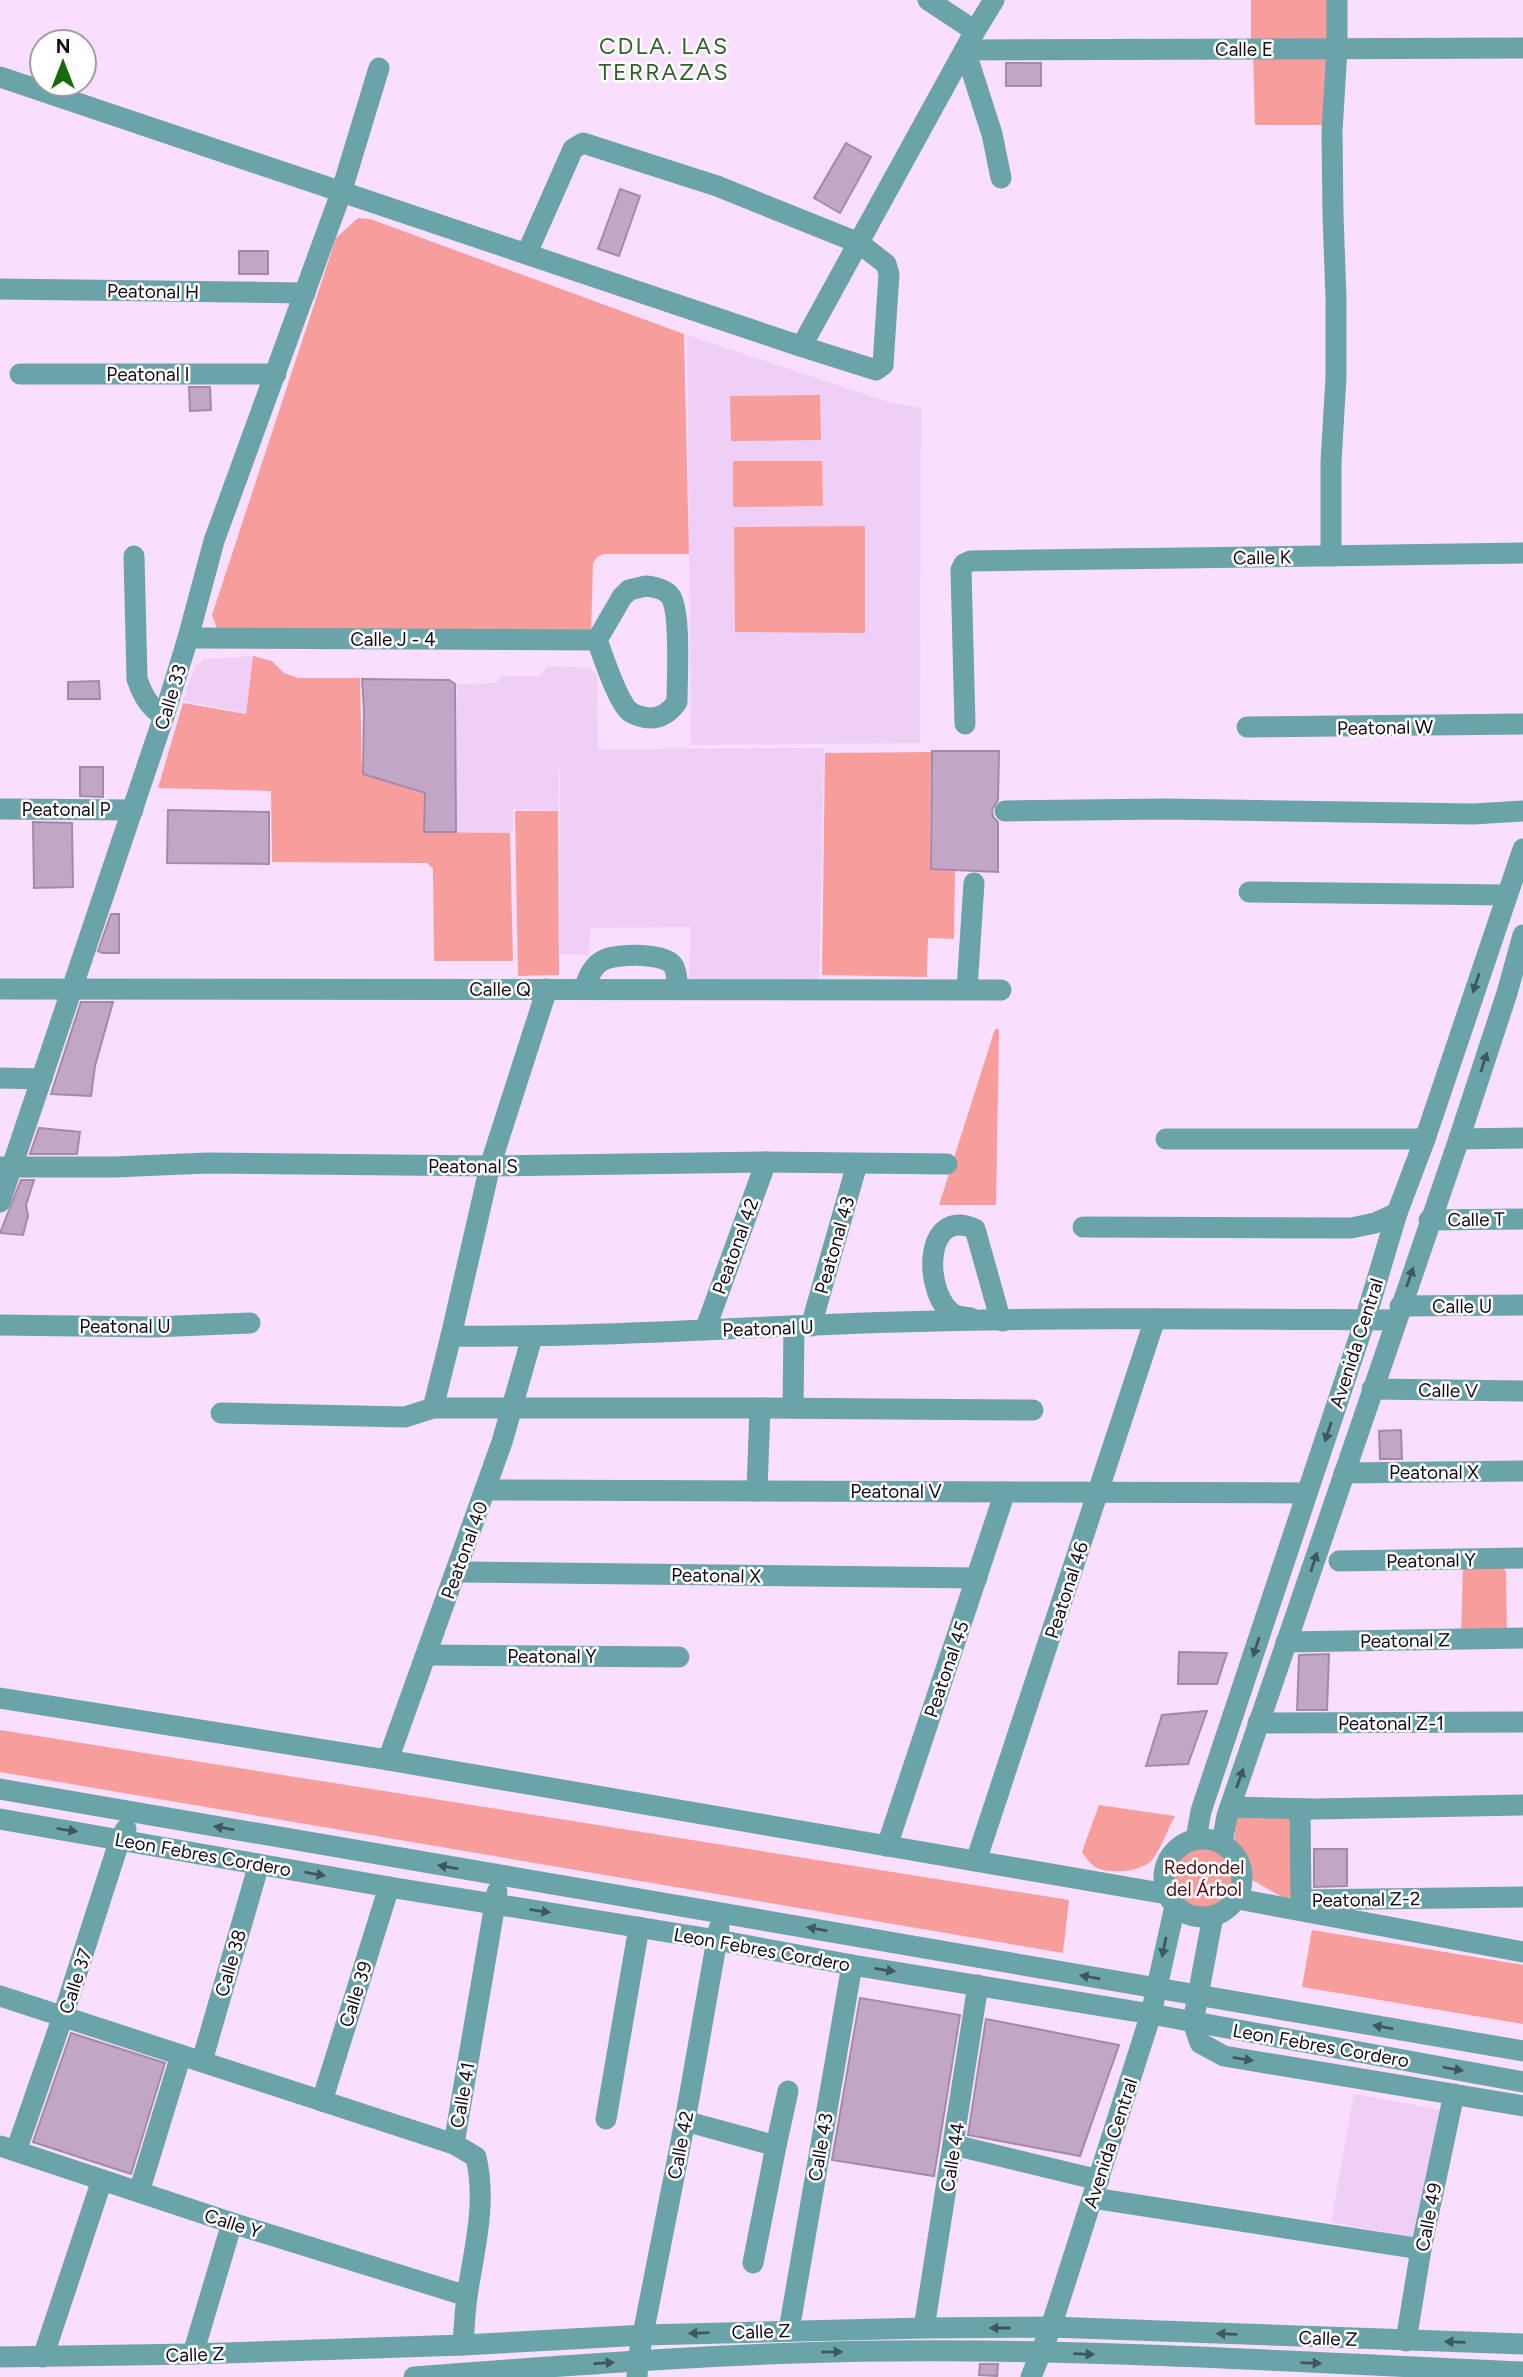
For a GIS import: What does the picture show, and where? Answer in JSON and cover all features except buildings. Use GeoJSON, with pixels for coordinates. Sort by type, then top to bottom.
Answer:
{"type":"FeatureCollection","features":[{"type":"Feature","properties":{"kind":"street"},"geometry":{"type":"LineString","coordinates":[[928,0],[975,31]]}},
{"type":"Feature","properties":{"kind":"street"},"geometry":{"type":"LineString","coordinates":[[800,344],[805,340],[994,0]]}},
{"type":"Feature","properties":{"kind":"street"},"geometry":{"type":"LineString","coordinates":[[1331,556],[1331,462],[1336,337],[1332,131],[1337,0]]}},
{"type":"Feature","properties":{"kind":"street","name":"Calle E"},"geometry":{"type":"LineString","coordinates":[[965,50],[1523,48]]}},
{"type":"Feature","properties":{"kind":"street"},"geometry":{"type":"LineString","coordinates":[[965,50],[992,134],[1001,178]]}},
{"type":"Feature","properties":{"kind":"street","name":"Calle 33"},"geometry":{"type":"LineString","coordinates":[[0,1202],[6,1167],[42,1079],[164,716],[214,541],[341,193],[379,68]]}},
{"type":"Feature","properties":{"kind":"street"},"geometry":{"type":"LineString","coordinates":[[0,77],[58,94],[341,193],[876,370],[883,365],[889,274],[886,264],[859,243],[717,186],[583,143],[573,149],[527,253]]}},
{"type":"Feature","properties":{"kind":"street","name":"Peatonal H"},"geometry":{"type":"LineString","coordinates":[[0,289],[305,293]]}},
{"type":"Feature","properties":{"kind":"street","name":"Peatonal I"},"geometry":{"type":"LineString","coordinates":[[20,374],[276,374]]}},
{"type":"Feature","properties":{"kind":"street","name":"Calle K"},"geometry":{"type":"LineString","coordinates":[[965,724],[961,570],[964,564],[971,561],[1523,553]]}},
{"type":"Feature","properties":{"kind":"street"},"geometry":{"type":"LineString","coordinates":[[134,556],[137,679],[143,695],[153,709],[164,716]]}},
{"type":"Feature","properties":{"kind":"street"},"geometry":{"type":"LineString","coordinates":[[646,586],[660,588],[671,597],[677,626],[677,702],[671,711],[657,718],[644,718],[629,711],[597,640],[622,597],[629,590],[646,586]]}},
{"type":"Feature","properties":{"kind":"street","name":"Calle J - 4"},"geometry":{"type":"LineString","coordinates":[[188,638],[597,640]]}},
{"type":"Feature","properties":{"kind":"street","name":"Peatonal W"},"geometry":{"type":"LineString","coordinates":[[1247,727],[1523,724]]}},
{"type":"Feature","properties":{"kind":"street","name":"Peatonal P"},"geometry":{"type":"LineString","coordinates":[[0,809],[133,810]]}},
{"type":"Feature","properties":{"kind":"street"},"geometry":{"type":"LineString","coordinates":[[1005,811],[1166,809],[1473,814],[1523,811]]}},
{"type":"Feature","properties":{"kind":"street","name":"Avenida Central"},"geometry":{"type":"LineString","coordinates":[[1196,1839],[1201,1811],[1365,1320],[1397,1213],[1425,1139],[1523,849]]}},
{"type":"Feature","properties":{"kind":"street"},"geometry":{"type":"LineString","coordinates":[[967,989],[974,883]]}},
{"type":"Feature","properties":{"kind":"street"},"geometry":{"type":"LineString","coordinates":[[1249,892],[1506,895]]}},
{"type":"Feature","properties":{"kind":"street"},"geometry":{"type":"LineString","coordinates":[[1490,941],[1522,940]]}},
{"type":"Feature","properties":{"kind":"street","name":"Avenida Central"},"geometry":{"type":"LineString","coordinates":[[1222,1843],[1230,1807],[1429,1220],[1515,994],[1522,940]]}},
{"type":"Feature","properties":{"kind":"street"},"geometry":{"type":"LineString","coordinates":[[584,989],[589,972],[604,960],[626,956],[666,959],[674,966],[678,989]]}},
{"type":"Feature","properties":{"kind":"street","name":"Calle Q"},"geometry":{"type":"LineString","coordinates":[[0,989],[1001,990]]}},
{"type":"Feature","properties":{"kind":"street"},"geometry":{"type":"LineString","coordinates":[[433,1409],[490,1166],[547,989]]}},
{"type":"Feature","properties":{"kind":"street"},"geometry":{"type":"LineString","coordinates":[[0,1078],[42,1079]]}},
{"type":"Feature","properties":{"kind":"street"},"geometry":{"type":"LineString","coordinates":[[1459,1139],[1523,1138]]}},
{"type":"Feature","properties":{"kind":"street"},"geometry":{"type":"LineString","coordinates":[[1166,1139],[1425,1139]]}},
{"type":"Feature","properties":{"kind":"street","name":"Peatonal S"},"geometry":{"type":"LineString","coordinates":[[6,1167],[115,1167],[207,1163],[490,1166],[766,1162],[947,1164]]}},
{"type":"Feature","properties":{"kind":"street","name":"Peatonal 42"},"geometry":{"type":"LineString","coordinates":[[705,1330],[766,1162]]}},
{"type":"Feature","properties":{"kind":"street","name":"Peatonal 43"},"geometry":{"type":"LineString","coordinates":[[793,1408],[802,1326],[857,1164]]}},
{"type":"Feature","properties":{"kind":"street"},"geometry":{"type":"LineString","coordinates":[[1083,1227],[1350,1228],[1375,1223],[1397,1213]]}},
{"type":"Feature","properties":{"kind":"street","name":"Calle T"},"geometry":{"type":"LineString","coordinates":[[1429,1220],[1523,1219]]}},
{"type":"Feature","properties":{"kind":"street"},"geometry":{"type":"LineString","coordinates":[[962,1223],[975,1229],[1002,1320],[956,1315],[945,1306],[936,1287],[932,1264],[941,1232],[950,1225],[962,1223]]}},
{"type":"Feature","properties":{"kind":"street","name":"Calle U"},"geometry":{"type":"LineString","coordinates":[[1002,1320],[1365,1320],[1398,1313],[1523,1305]]}},
{"type":"Feature","properties":{"kind":"street","name":"Peatonal 46"},"geometry":{"type":"LineString","coordinates":[[976,1861],[1155,1319]]}},
{"type":"Feature","properties":{"kind":"street","name":"Peatonal U"},"geometry":{"type":"LineString","coordinates":[[451,1336],[532,1337],[1002,1320]]}},
{"type":"Feature","properties":{"kind":"street","name":"Peatonal U"},"geometry":{"type":"LineString","coordinates":[[0,1325],[154,1327],[250,1323]]}},
{"type":"Feature","properties":{"kind":"street","name":"Peatonal 40"},"geometry":{"type":"LineString","coordinates":[[388,1760],[513,1409],[532,1337]]}},
{"type":"Feature","properties":{"kind":"street","name":"Calle V"},"geometry":{"type":"LineString","coordinates":[[1372,1389],[1523,1391]]}},
{"type":"Feature","properties":{"kind":"street"},"geometry":{"type":"LineString","coordinates":[[757,1491],[760,1408]]}},
{"type":"Feature","properties":{"kind":"street"},"geometry":{"type":"LineString","coordinates":[[221,1413],[405,1417],[433,1409],[1033,1410]]}},
{"type":"Feature","properties":{"kind":"street","name":"Peatonal X"},"geometry":{"type":"LineString","coordinates":[[1344,1473],[1523,1471]]}},
{"type":"Feature","properties":{"kind":"street","name":"Peatonal V"},"geometry":{"type":"LineString","coordinates":[[485,1490],[1307,1493]]}},
{"type":"Feature","properties":{"kind":"street","name":"Peatonal 45"},"geometry":{"type":"LineString","coordinates":[[887,1846],[1005,1492]]}},
{"type":"Feature","properties":{"kind":"street","name":"Peatonal Y"},"geometry":{"type":"LineString","coordinates":[[1339,1561],[1523,1558]]}},
{"type":"Feature","properties":{"kind":"street","name":"Peatonal X"},"geometry":{"type":"LineString","coordinates":[[456,1572],[976,1578]]}},
{"type":"Feature","properties":{"kind":"street","name":"Peatonal Z"},"geometry":{"type":"LineString","coordinates":[[1286,1642],[1523,1638]]}},
{"type":"Feature","properties":{"kind":"street","name":"Peatonal Y"},"geometry":{"type":"LineString","coordinates":[[426,1655],[679,1657]]}},
{"type":"Feature","properties":{"kind":"street"},"geometry":{"type":"LineString","coordinates":[[0,1698],[388,1760],[976,1861],[1171,1900],[1192,1916],[1213,1916],[1224,1912],[1238,1899],[1243,1880],[1241,1866],[1234,1853],[1214,1840],[1196,1839],[1183,1844],[1172,1854],[1164,1873],[1171,1900]]}},
{"type":"Feature","properties":{"kind":"street","name":"Peatonal Z-1"},"geometry":{"type":"LineString","coordinates":[[1258,1723],[1523,1722]]}},
{"type":"Feature","properties":{"kind":"street","name":"Leon Febres Cordero"},"geometry":{"type":"LineString","coordinates":[[0,1789],[1523,2052]]}},
{"type":"Feature","properties":{"kind":"street"},"geometry":{"type":"LineString","coordinates":[[1230,1807],[1300,1809],[1523,1805]]}},
{"type":"Feature","properties":{"kind":"street","name":"Peatonal Z-2"},"geometry":{"type":"LineString","coordinates":[[1300,1809],[1301,1900],[1523,1896]]}},
{"type":"Feature","properties":{"kind":"street","name":"Calle 37"},"geometry":{"type":"LineString","coordinates":[[8,2149],[63,2016],[120,1839],[136,1812]]}},
{"type":"Feature","properties":{"kind":"street","name":"Leon Febres Cordero"},"geometry":{"type":"LineString","coordinates":[[0,1819],[389,1887],[1152,2014],[1523,2082]]}},
{"type":"Feature","properties":{"kind":"street","name":"Calle 38"},"geometry":{"type":"LineString","coordinates":[[139,2192],[192,2058],[259,1864]]}},
{"type":"Feature","properties":{"kind":"street","name":"Calle 41"},"geometry":{"type":"LineString","coordinates":[[463,2345],[467,2296],[481,2214],[480,2173],[476,2157],[454,2144],[500,1876]]}},
{"type":"Feature","properties":{"kind":"street","name":"Calle 39"},"geometry":{"type":"LineString","coordinates":[[322,2101],[389,1887]]}},
{"type":"Feature","properties":{"kind":"street"},"geometry":{"type":"LineString","coordinates":[[1238,1899],[1523,1952]]}},
{"type":"Feature","properties":{"kind":"street","name":"Avenida Central"},"geometry":{"type":"LineString","coordinates":[[1031,2377],[1051,2328],[1152,2014],[1171,1900]]}},
{"type":"Feature","properties":{"kind":"street","name":"Calle 42"},"geometry":{"type":"LineString","coordinates":[[637,2369],[722,1912]]}},
{"type":"Feature","properties":{"kind":"street"},"geometry":{"type":"LineString","coordinates":[[1213,1916],[1193,2022],[1200,2043],[1224,2056],[1523,2106]]}},
{"type":"Feature","properties":{"kind":"street"},"geometry":{"type":"LineString","coordinates":[[606,2119],[639,1927]]}},
{"type":"Feature","properties":{"kind":"street","name":"Calle 43"},"geometry":{"type":"LineString","coordinates":[[789,2330],[852,1965]]}},
{"type":"Feature","properties":{"kind":"street","name":"Calle 44"},"geometry":{"type":"LineString","coordinates":[[924,2328],[978,1985]]}},
{"type":"Feature","properties":{"kind":"street"},"geometry":{"type":"LineString","coordinates":[[0,1996],[454,2144]]}},
{"type":"Feature","properties":{"kind":"street"},"geometry":{"type":"LineString","coordinates":[[1402,2085],[1408,2061]]}},
{"type":"Feature","properties":{"kind":"street"},"geometry":{"type":"LineString","coordinates":[[1491,2100],[1496,2077]]}},
{"type":"Feature","properties":{"kind":"street"},"geometry":{"type":"LineString","coordinates":[[753,2263],[788,2091]]}},
{"type":"Feature","properties":{"kind":"street","name":"Calle 49"},"geometry":{"type":"LineString","coordinates":[[1406,2341],[1421,2249],[1454,2094]]}},
{"type":"Feature","properties":{"kind":"street"},"geometry":{"type":"LineString","coordinates":[[685,2121],[776,2146]]}},
{"type":"Feature","properties":{"kind":"street"},"geometry":{"type":"LineString","coordinates":[[954,2145],[1096,2189],[1421,2249]]}},
{"type":"Feature","properties":{"kind":"street","name":"Calle Y"},"geometry":{"type":"LineString","coordinates":[[8,2149],[232,2223],[467,2296]]}},
{"type":"Feature","properties":{"kind":"street"},"geometry":{"type":"LineString","coordinates":[[43,2357],[102,2180]]}},
{"type":"Feature","properties":{"kind":"street"},"geometry":{"type":"LineString","coordinates":[[193,2354],[232,2223]]}},
{"type":"Feature","properties":{"kind":"street","name":"Calle Z"},"geometry":{"type":"LineString","coordinates":[[0,2357],[193,2354],[463,2345],[644,2335],[924,2328],[1051,2328],[1523,2344]]}},
{"type":"Feature","properties":{"kind":"street","name":"Calle Z"},"geometry":{"type":"LineString","coordinates":[[414,2377],[637,2369],[744,2354],[895,2351],[1040,2352],[1389,2372],[1523,2372]]}},
{"type":"Feature","properties":{"kind":"shaded area"},"geometry":{"type":"Polygon","coordinates":[[[687,335],[888,402],[921,408],[920,743],[691,745],[687,335]]]}},
{"type":"Feature","properties":{"kind":"shaded area"},"geometry":{"type":"Polygon","coordinates":[[[253,656],[246,713],[183,701],[195,666],[205,659],[253,656]]]}},
{"type":"Feature","properties":{"kind":"shaded area"},"geometry":{"type":"Polygon","coordinates":[[[548,666],[590,668],[597,676],[598,749],[824,748],[819,985],[689,982],[690,927],[591,928],[589,955],[560,954],[560,753],[558,810],[513,809],[513,833],[456,832],[457,684],[497,683],[500,676],[540,676],[548,666]]]}},
{"type":"Feature","properties":{"kind":"shaded area"},"geometry":{"type":"Polygon","coordinates":[[[1354,2094],[1442,2110],[1415,2238],[1331,2222],[1354,2094]]]}},
{"type":"Feature","properties":{"kind":"green space"},"geometry":{"type":"Polygon","coordinates":[[[1251,0],[1334,0],[1334,45],[1251,44],[1251,0]]]}},
{"type":"Feature","properties":{"kind":"green space"},"geometry":{"type":"Polygon","coordinates":[[[1330,52],[1330,125],[1255,125],[1253,53],[1330,52]]]}},
{"type":"Feature","properties":{"kind":"green space"},"geometry":{"type":"Polygon","coordinates":[[[358,218],[370,219],[684,334],[689,554],[604,554],[597,557],[593,564],[591,634],[217,628],[212,615],[336,238],[358,218]]]}},
{"type":"Feature","properties":{"kind":"green space"},"geometry":{"type":"Polygon","coordinates":[[[820,395],[821,440],[731,441],[730,396],[820,395]]]}},
{"type":"Feature","properties":{"kind":"green space"},"geometry":{"type":"Polygon","coordinates":[[[733,461],[822,461],[823,506],[733,507],[733,461]]]}},
{"type":"Feature","properties":{"kind":"green space"},"geometry":{"type":"Polygon","coordinates":[[[865,526],[865,633],[735,632],[734,527],[865,526]]]}},
{"type":"Feature","properties":{"kind":"green space"},"geometry":{"type":"Polygon","coordinates":[[[253,656],[272,661],[284,673],[298,678],[360,678],[362,774],[424,794],[424,832],[510,833],[513,961],[434,961],[433,869],[427,863],[272,862],[271,791],[158,788],[183,703],[246,714],[253,656]]]}},
{"type":"Feature","properties":{"kind":"green space"},"geometry":{"type":"Polygon","coordinates":[[[931,752],[930,869],[955,871],[954,939],[928,938],[927,977],[822,975],[825,753],[931,752]]]}},
{"type":"Feature","properties":{"kind":"green space"},"geometry":{"type":"Polygon","coordinates":[[[515,811],[558,811],[559,975],[518,976],[515,811]]]}},
{"type":"Feature","properties":{"kind":"green space"},"geometry":{"type":"Polygon","coordinates":[[[995,1029],[999,1029],[996,1205],[939,1205],[995,1029]]]}},
{"type":"Feature","properties":{"kind":"green space"},"geometry":{"type":"Polygon","coordinates":[[[1463,1567],[1502,1567],[1506,1571],[1507,1633],[1461,1635],[1463,1567]]]}},
{"type":"Feature","properties":{"kind":"green space"},"geometry":{"type":"Polygon","coordinates":[[[0,1730],[1069,1900],[1063,1953],[0,1772],[0,1730]]]}},
{"type":"Feature","properties":{"kind":"green space"},"geometry":{"type":"Polygon","coordinates":[[[1099,1805],[1175,1816],[1151,1861],[1133,1870],[1109,1871],[1095,1867],[1082,1852],[1099,1805]]]}},
{"type":"Feature","properties":{"kind":"green space"},"geometry":{"type":"Polygon","coordinates":[[[1237,1812],[1295,1815],[1294,1898],[1282,1897],[1249,1878],[1247,1863],[1234,1843],[1237,1812]]]}},
{"type":"Feature","properties":{"kind":"green space","name":"Redondel del Árbol"},"geometry":{"type":"Polygon","coordinates":[[[1204,1843],[1223,1849],[1233,1859],[1239,1878],[1233,1897],[1223,1907],[1204,1913],[1185,1907],[1175,1897],[1169,1878],[1175,1859],[1185,1849],[1204,1843]]]}},
{"type":"Feature","properties":{"kind":"green space"},"geometry":{"type":"Polygon","coordinates":[[[1312,1930],[1523,1965],[1523,2024],[1302,1987],[1312,1930]]]}},
{"type":"Feature","properties":{"kind":"district","name":"CDLA. LAS TERRAZAS"},"geometry":{"type":"Point","coordinates":[664,59]}}]}
